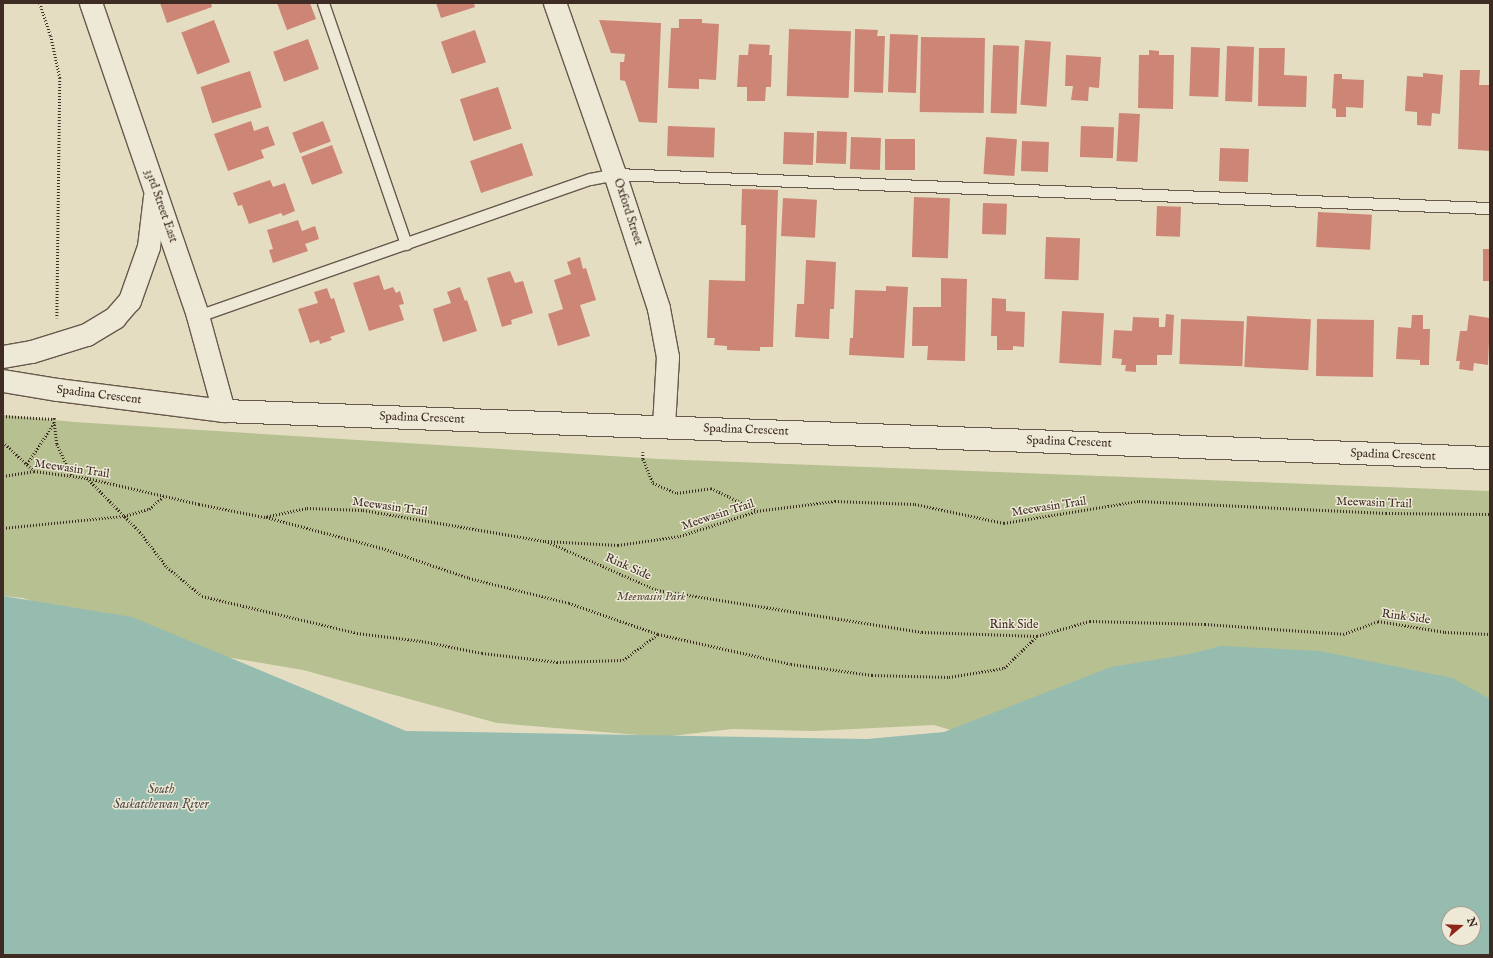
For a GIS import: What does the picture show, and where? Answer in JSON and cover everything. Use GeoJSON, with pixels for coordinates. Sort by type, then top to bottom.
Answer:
{"type":"FeatureCollection","features":[{"type":"Feature","properties":{"kind":"street","name":"33rd Street East"},"geometry":{"type":"LineString","coordinates":[[91,3],[198,316],[224,411]]}},
{"type":"Feature","properties":{"kind":"street","name":"Oxford Street"},"geometry":{"type":"LineString","coordinates":[[555,3],[615,174],[659,309],[668,357],[664,427]]}},
{"type":"Feature","properties":{"kind":"street"},"geometry":{"type":"LineString","coordinates":[[3,357],[32,352],[87,334],[115,318],[130,301],[149,247],[155,190]]}},
{"type":"Feature","properties":{"kind":"street","name":"Spadina Crescent"},"geometry":{"type":"LineString","coordinates":[[3,381],[58,390],[224,411],[1490,458]]}},
{"type":"Feature","properties":{"kind":"lane"},"geometry":{"type":"LineString","coordinates":[[323,3],[406,244]]}},
{"type":"Feature","properties":{"kind":"lane"},"geometry":{"type":"LineString","coordinates":[[198,316],[590,179],[615,174],[1490,208]]}},
{"type":"Feature","properties":{"kind":"path"},"geometry":{"type":"LineString","coordinates":[[40,3],[51,36],[60,78],[56,344]]}},
{"type":"Feature","properties":{"kind":"path"},"geometry":{"type":"LineString","coordinates":[[58,390],[54,419],[56,444],[72,476]]}},
{"type":"Feature","properties":{"kind":"path"},"geometry":{"type":"LineString","coordinates":[[3,416],[54,419]]}},
{"type":"Feature","properties":{"kind":"path"},"geometry":{"type":"LineString","coordinates":[[27,464],[54,423]]}},
{"type":"Feature","properties":{"kind":"path"},"geometry":{"type":"LineString","coordinates":[[641,426],[643,460],[653,483],[677,493],[711,488],[757,511]]}},
{"type":"Feature","properties":{"kind":"path"},"geometry":{"type":"LineString","coordinates":[[3,442],[34,471]]}},
{"type":"Feature","properties":{"kind":"path","name":"Meewasin Trail"},"geometry":{"type":"LineString","coordinates":[[3,476],[34,471],[87,478],[164,496],[264,516],[307,508],[363,510],[545,541],[618,545],[680,536],[757,511],[835,501],[915,504],[1004,523],[1139,501],[1386,513],[1490,514]]}},
{"type":"Feature","properties":{"kind":"path"},"geometry":{"type":"LineString","coordinates":[[87,478],[140,532],[167,567],[202,596],[357,633],[422,641],[482,653],[558,662],[623,660],[658,634]]}},
{"type":"Feature","properties":{"kind":"path"},"geometry":{"type":"LineString","coordinates":[[3,528],[124,516],[149,509],[164,496]]}},
{"type":"Feature","properties":{"kind":"path"},"geometry":{"type":"LineString","coordinates":[[264,516],[382,548],[469,578],[569,603],[658,634],[791,664],[872,675],[949,677],[1004,668],[1037,636]]}},
{"type":"Feature","properties":{"kind":"path","name":"Rink Side"},"geometry":{"type":"LineString","coordinates":[[545,541],[658,590],[922,632],[1037,636],[1090,621],[1205,624],[1344,634],[1378,620],[1444,632],[1490,634]]}},
{"type":"Feature","properties":{"kind":"green space","name":"Meewasin Park"},"geometry":{"type":"Polygon","coordinates":[[[3,415],[74,422],[659,459],[1490,491],[1490,749],[967,735],[934,725],[814,731],[732,729],[662,737],[497,723],[303,670],[150,644],[23,598],[3,596],[3,415]]]}},
{"type":"Feature","properties":{"kind":"water","name":"South Saskatchewan River"},"geometry":{"type":"Polygon","coordinates":[[[3,596],[132,617],[406,731],[867,739],[944,732],[1111,667],[1190,654],[1221,646],[1320,651],[1452,678],[1490,699],[1490,955],[3,955],[3,596]]]}},
{"type":"Feature","properties":{"kind":"building"},"geometry":{"type":"Polygon","coordinates":[[[160,3],[211,3],[212,7],[167,23],[160,3]]]}},
{"type":"Feature","properties":{"kind":"building"},"geometry":{"type":"Polygon","coordinates":[[[277,3],[310,3],[316,19],[287,30],[277,3]]]}},
{"type":"Feature","properties":{"kind":"building"},"geometry":{"type":"Polygon","coordinates":[[[436,3],[474,3],[475,7],[441,18],[436,3]]]}},
{"type":"Feature","properties":{"kind":"building"},"geometry":{"type":"Polygon","coordinates":[[[679,19],[702,19],[702,23],[719,24],[716,80],[699,79],[699,89],[668,88],[671,28],[679,28],[679,19]]]}},
{"type":"Feature","properties":{"kind":"building"},"geometry":{"type":"Polygon","coordinates":[[[214,20],[230,62],[197,75],[181,33],[214,20]]]}},
{"type":"Feature","properties":{"kind":"building"},"geometry":{"type":"Polygon","coordinates":[[[599,20],[661,23],[657,123],[639,122],[625,81],[620,80],[620,62],[624,62],[625,54],[611,53],[599,20]]]}},
{"type":"Feature","properties":{"kind":"building"},"geometry":{"type":"Polygon","coordinates":[[[789,29],[851,31],[849,98],[787,96],[789,29]]]}},
{"type":"Feature","properties":{"kind":"building"},"geometry":{"type":"Polygon","coordinates":[[[855,29],[878,30],[877,36],[885,36],[883,93],[854,92],[855,29]]]}},
{"type":"Feature","properties":{"kind":"building"},"geometry":{"type":"Polygon","coordinates":[[[475,30],[486,62],[452,74],[441,42],[475,30]]]}},
{"type":"Feature","properties":{"kind":"building"},"geometry":{"type":"Polygon","coordinates":[[[890,34],[918,35],[916,93],[888,92],[890,34]]]}},
{"type":"Feature","properties":{"kind":"building"},"geometry":{"type":"Polygon","coordinates":[[[921,37],[985,38],[984,113],[920,112],[921,37]]]}},
{"type":"Feature","properties":{"kind":"building"},"geometry":{"type":"Polygon","coordinates":[[[308,39],[319,69],[284,82],[273,52],[308,39]]]}},
{"type":"Feature","properties":{"kind":"building"},"geometry":{"type":"Polygon","coordinates":[[[1025,40],[1051,42],[1046,107],[1020,105],[1025,40]]]}},
{"type":"Feature","properties":{"kind":"building"},"geometry":{"type":"Polygon","coordinates":[[[749,44],[770,45],[769,55],[772,55],[771,87],[766,87],[765,101],[747,101],[747,87],[737,87],[739,55],[748,55],[749,44]]]}},
{"type":"Feature","properties":{"kind":"building"},"geometry":{"type":"Polygon","coordinates":[[[993,45],[1019,46],[1017,114],[991,113],[993,45]]]}},
{"type":"Feature","properties":{"kind":"building"},"geometry":{"type":"Polygon","coordinates":[[[1227,46],[1254,47],[1252,102],[1225,101],[1227,46]]]}},
{"type":"Feature","properties":{"kind":"building"},"geometry":{"type":"Polygon","coordinates":[[[1191,47],[1220,48],[1218,97],[1189,96],[1191,47]]]}},
{"type":"Feature","properties":{"kind":"building"},"geometry":{"type":"Polygon","coordinates":[[[1259,48],[1285,48],[1284,75],[1307,76],[1306,107],[1258,106],[1259,48]]]}},
{"type":"Feature","properties":{"kind":"building"},"geometry":{"type":"Polygon","coordinates":[[[1149,50],[1159,51],[1159,55],[1174,55],[1173,109],[1138,108],[1139,55],[1149,55],[1149,50]]]}},
{"type":"Feature","properties":{"kind":"building"},"geometry":{"type":"Polygon","coordinates":[[[1066,55],[1101,57],[1099,88],[1089,87],[1088,101],[1071,100],[1073,86],[1065,86],[1066,55]]]}},
{"type":"Feature","properties":{"kind":"building"},"geometry":{"type":"Polygon","coordinates":[[[1460,70],[1480,70],[1479,85],[1490,85],[1490,151],[1458,149],[1460,70]]]}},
{"type":"Feature","properties":{"kind":"building"},"geometry":{"type":"Polygon","coordinates":[[[250,71],[262,107],[212,123],[201,87],[250,71]]]}},
{"type":"Feature","properties":{"kind":"building"},"geometry":{"type":"Polygon","coordinates":[[[1423,73],[1443,75],[1440,114],[1432,113],[1431,126],[1417,125],[1417,112],[1405,111],[1407,76],[1423,77],[1423,73]]]}},
{"type":"Feature","properties":{"kind":"building"},"geometry":{"type":"Polygon","coordinates":[[[1334,74],[1342,74],[1342,79],[1364,80],[1363,108],[1346,107],[1346,117],[1336,117],[1336,109],[1332,108],[1334,74]]]}},
{"type":"Feature","properties":{"kind":"building"},"geometry":{"type":"Polygon","coordinates":[[[498,87],[512,129],[474,141],[460,99],[498,87]]]}},
{"type":"Feature","properties":{"kind":"building"},"geometry":{"type":"Polygon","coordinates":[[[1119,113],[1140,114],[1137,162],[1116,161],[1119,113]]]}},
{"type":"Feature","properties":{"kind":"building"},"geometry":{"type":"Polygon","coordinates":[[[251,121],[254,131],[268,126],[275,145],[261,150],[264,158],[228,171],[214,134],[251,121]]]}},
{"type":"Feature","properties":{"kind":"building"},"geometry":{"type":"Polygon","coordinates":[[[323,121],[331,142],[300,153],[292,133],[323,121]]]}},
{"type":"Feature","properties":{"kind":"building"},"geometry":{"type":"Polygon","coordinates":[[[668,126],[715,128],[714,158],[667,156],[668,126]]]}},
{"type":"Feature","properties":{"kind":"building"},"geometry":{"type":"Polygon","coordinates":[[[1081,126],[1114,127],[1113,158],[1080,157],[1081,126]]]}},
{"type":"Feature","properties":{"kind":"building"},"geometry":{"type":"Polygon","coordinates":[[[817,131],[847,132],[846,164],[816,163],[817,131]]]}},
{"type":"Feature","properties":{"kind":"building"},"geometry":{"type":"Polygon","coordinates":[[[784,132],[814,133],[813,165],[783,164],[784,132]]]}},
{"type":"Feature","properties":{"kind":"building"},"geometry":{"type":"Polygon","coordinates":[[[851,137],[881,138],[880,170],[850,169],[851,137]]]}},
{"type":"Feature","properties":{"kind":"building"},"geometry":{"type":"Polygon","coordinates":[[[986,137],[1017,139],[1014,176],[983,174],[986,137]]]}},
{"type":"Feature","properties":{"kind":"building"},"geometry":{"type":"Polygon","coordinates":[[[885,139],[915,139],[915,170],[885,170],[885,139]]]}},
{"type":"Feature","properties":{"kind":"building"},"geometry":{"type":"Polygon","coordinates":[[[1022,141],[1049,142],[1048,172],[1021,171],[1022,141]]]}},
{"type":"Feature","properties":{"kind":"building"},"geometry":{"type":"Polygon","coordinates":[[[522,143],[533,175],[481,193],[470,161],[522,143]]]}},
{"type":"Feature","properties":{"kind":"building"},"geometry":{"type":"Polygon","coordinates":[[[332,145],[343,173],[312,185],[301,157],[332,145]]]}},
{"type":"Feature","properties":{"kind":"building"},"geometry":{"type":"Polygon","coordinates":[[[1220,148],[1249,149],[1248,182],[1219,181],[1220,148]]]}},
{"type":"Feature","properties":{"kind":"building"},"geometry":{"type":"Polygon","coordinates":[[[270,180],[273,187],[285,183],[295,211],[283,216],[281,213],[249,224],[242,205],[238,206],[233,193],[270,180]]]}},
{"type":"Feature","properties":{"kind":"building"},"geometry":{"type":"Polygon","coordinates":[[[742,189],[778,190],[773,347],[760,347],[760,351],[727,350],[727,346],[714,345],[715,338],[707,338],[709,280],[745,281],[746,225],[741,225],[742,189]]]}},
{"type":"Feature","properties":{"kind":"building"},"geometry":{"type":"Polygon","coordinates":[[[914,197],[950,198],[948,258],[912,257],[914,197]]]}},
{"type":"Feature","properties":{"kind":"building"},"geometry":{"type":"Polygon","coordinates":[[[783,198],[817,200],[815,238],[781,236],[783,198]]]}},
{"type":"Feature","properties":{"kind":"building"},"geometry":{"type":"Polygon","coordinates":[[[983,203],[1007,204],[1006,235],[982,234],[983,203]]]}},
{"type":"Feature","properties":{"kind":"building"},"geometry":{"type":"Polygon","coordinates":[[[1157,206],[1181,207],[1180,237],[1156,236],[1157,206]]]}},
{"type":"Feature","properties":{"kind":"building"},"geometry":{"type":"Polygon","coordinates":[[[1318,212],[1372,215],[1370,250],[1316,247],[1318,212]]]}},
{"type":"Feature","properties":{"kind":"building"},"geometry":{"type":"Polygon","coordinates":[[[298,220],[302,231],[315,226],[319,239],[305,244],[308,251],[273,263],[269,250],[273,249],[267,230],[298,220]]]}},
{"type":"Feature","properties":{"kind":"building"},"geometry":{"type":"Polygon","coordinates":[[[1046,237],[1080,238],[1079,280],[1045,279],[1046,237]]]}},
{"type":"Feature","properties":{"kind":"building"},"geometry":{"type":"Polygon","coordinates":[[[1483,249],[1490,249],[1490,281],[1483,281],[1483,249]]]}},
{"type":"Feature","properties":{"kind":"building"},"geometry":{"type":"Polygon","coordinates":[[[580,257],[583,269],[586,268],[596,300],[580,305],[590,336],[558,346],[548,314],[563,309],[554,280],[571,274],[567,262],[580,257]]]}},
{"type":"Feature","properties":{"kind":"building"},"geometry":{"type":"Polygon","coordinates":[[[806,260],[836,262],[834,309],[830,309],[829,339],[795,337],[797,304],[804,304],[806,260]]]}},
{"type":"Feature","properties":{"kind":"building"},"geometry":{"type":"Polygon","coordinates":[[[510,271],[515,283],[523,281],[533,313],[511,320],[512,324],[502,327],[487,278],[510,271]]]}},
{"type":"Feature","properties":{"kind":"building"},"geometry":{"type":"Polygon","coordinates":[[[379,275],[384,290],[393,287],[396,293],[400,291],[404,304],[399,305],[404,320],[369,331],[353,283],[379,275]]]}},
{"type":"Feature","properties":{"kind":"building"},"geometry":{"type":"Polygon","coordinates":[[[941,278],[967,279],[965,361],[927,360],[928,346],[912,346],[913,307],[941,307],[941,278]]]}},
{"type":"Feature","properties":{"kind":"building"},"geometry":{"type":"Polygon","coordinates":[[[886,286],[908,287],[904,358],[849,355],[850,338],[853,338],[855,290],[886,291],[886,286]]]}},
{"type":"Feature","properties":{"kind":"building"},"geometry":{"type":"Polygon","coordinates":[[[460,287],[465,301],[467,300],[477,331],[443,342],[433,309],[451,303],[447,292],[460,287]]]}},
{"type":"Feature","properties":{"kind":"building"},"geometry":{"type":"Polygon","coordinates":[[[327,288],[331,299],[334,298],[345,332],[330,337],[332,340],[320,344],[319,340],[310,343],[298,309],[318,303],[314,292],[327,288]]]}},
{"type":"Feature","properties":{"kind":"building"},"geometry":{"type":"Polygon","coordinates":[[[992,298],[1006,299],[1006,311],[1025,312],[1024,347],[1013,346],[1013,350],[997,350],[997,336],[991,336],[992,298]]]}},
{"type":"Feature","properties":{"kind":"building"},"geometry":{"type":"Polygon","coordinates":[[[1062,311],[1104,313],[1101,365],[1059,363],[1062,311]]]}},
{"type":"Feature","properties":{"kind":"building"},"geometry":{"type":"Polygon","coordinates":[[[1166,314],[1174,315],[1172,355],[1157,355],[1157,365],[1136,365],[1136,372],[1125,371],[1126,365],[1121,365],[1122,359],[1112,358],[1114,330],[1132,331],[1133,317],[1159,318],[1159,327],[1165,327],[1166,314]]]}},
{"type":"Feature","properties":{"kind":"building"},"geometry":{"type":"Polygon","coordinates":[[[1412,315],[1423,315],[1423,329],[1430,329],[1429,365],[1420,365],[1420,360],[1396,359],[1398,327],[1411,328],[1412,315]]]}},
{"type":"Feature","properties":{"kind":"building"},"geometry":{"type":"Polygon","coordinates":[[[1469,315],[1490,318],[1488,365],[1474,363],[1473,371],[1459,369],[1460,361],[1456,361],[1460,331],[1467,331],[1469,315]]]}},
{"type":"Feature","properties":{"kind":"building"},"geometry":{"type":"Polygon","coordinates":[[[1247,316],[1311,319],[1308,370],[1244,367],[1247,316]]]}},
{"type":"Feature","properties":{"kind":"building"},"geometry":{"type":"Polygon","coordinates":[[[1181,319],[1244,321],[1242,366],[1179,364],[1181,319]]]}},
{"type":"Feature","properties":{"kind":"building"},"geometry":{"type":"Polygon","coordinates":[[[1317,319],[1374,320],[1373,377],[1316,376],[1317,319]]]}}]}
